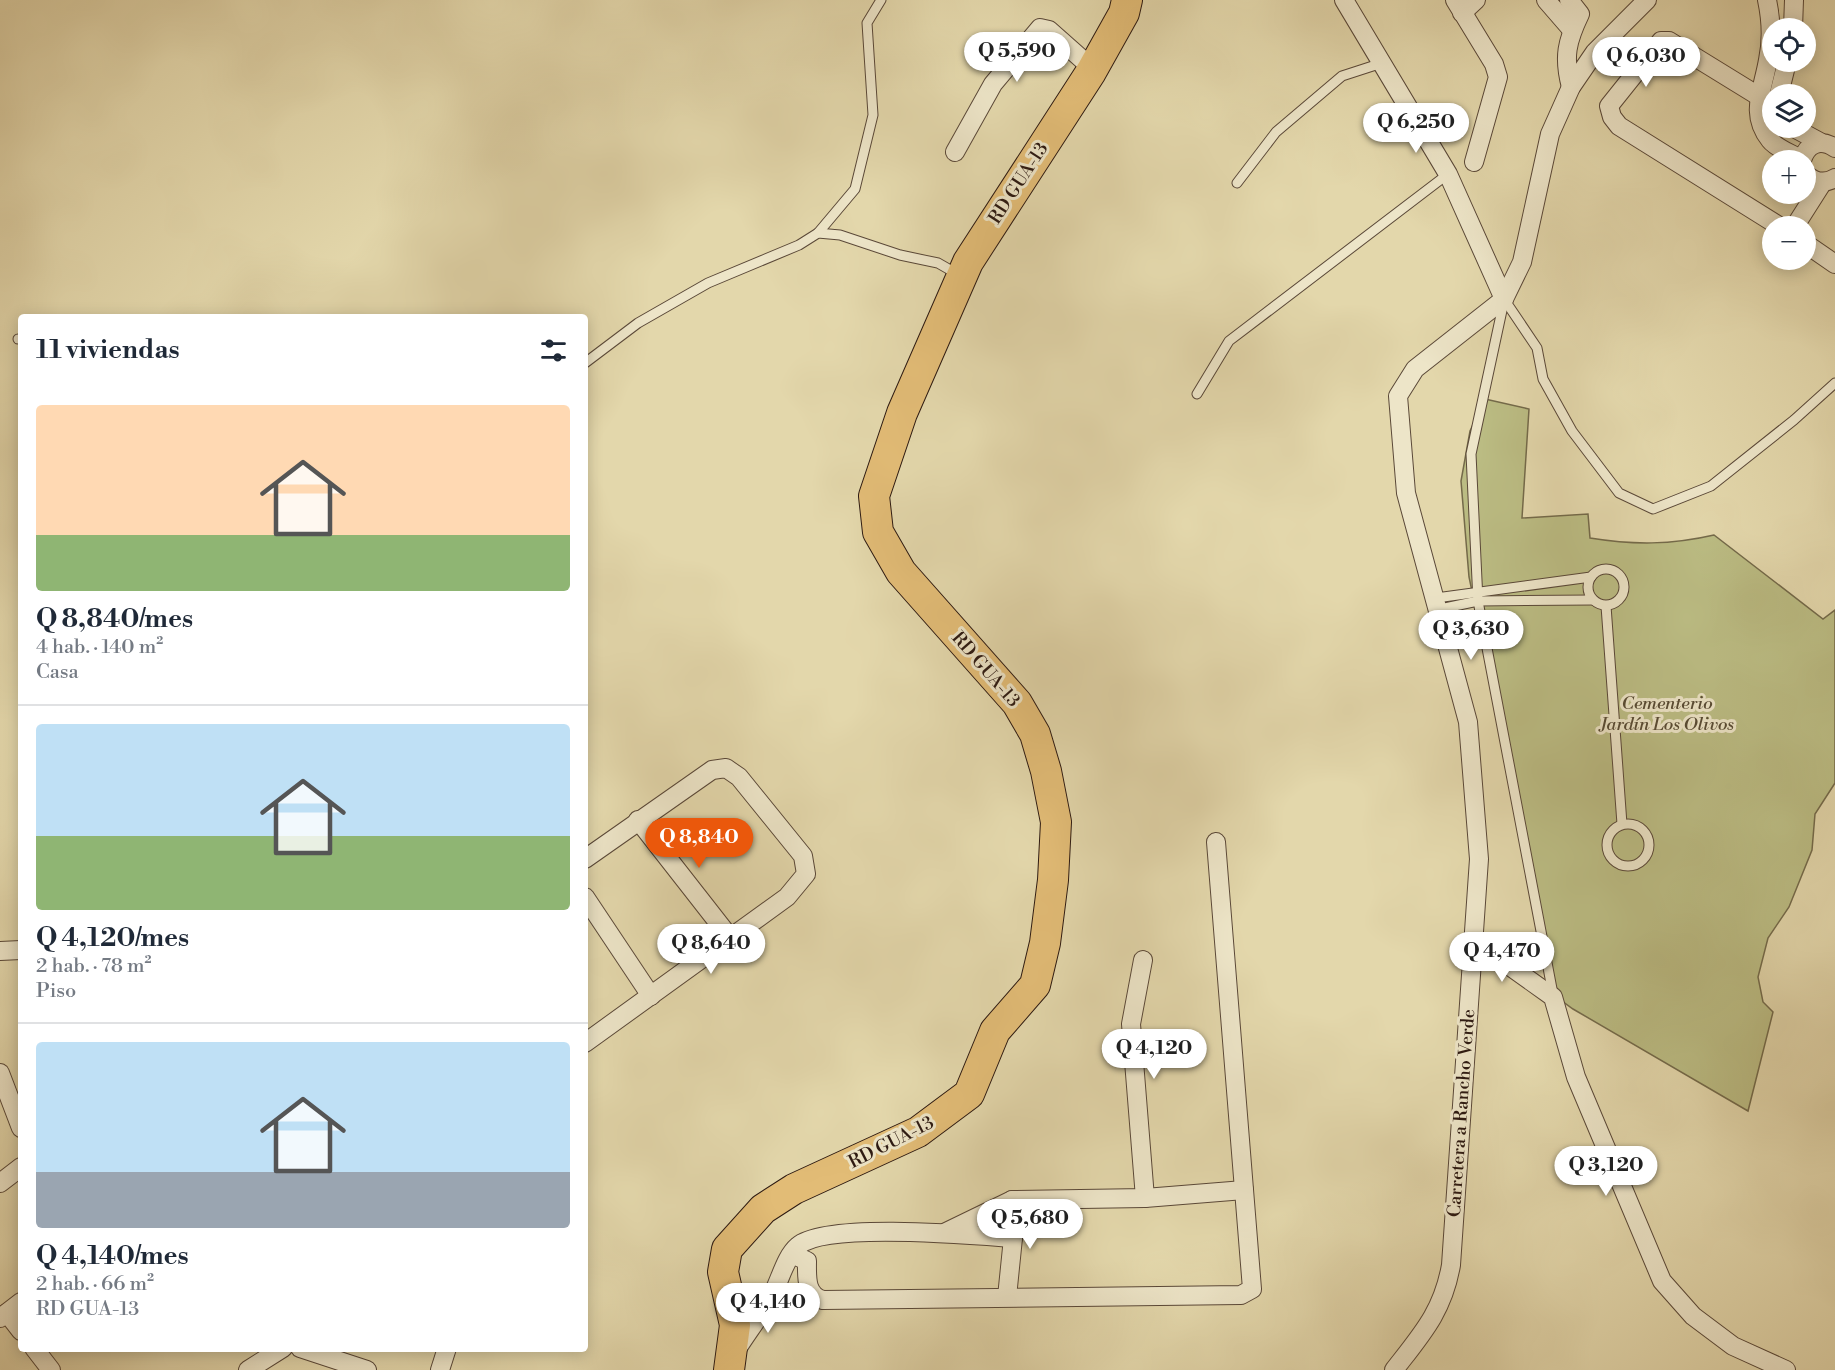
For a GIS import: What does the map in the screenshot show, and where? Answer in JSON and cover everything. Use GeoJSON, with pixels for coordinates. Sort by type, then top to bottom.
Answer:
{"type":"FeatureCollection","features":[{"type":"Feature","properties":{"kind":"main road","name":"RD GUA-13"},"geometry":{"type":"LineString","coordinates":[[730,1364],[735,1325],[723,1272],[727,1249],[763,1209],[794,1189],[918,1132],[969,1094],[995,1031],[1035,985],[1045,943],[1053,880],[1056,822],[1046,771],[1035,734],[1017,703],[901,572],[878,532],[874,496],[902,413],[961,276],[1022,176],[1093,69],[1124,13],[1127,0]]}},
{"type":"Feature","properties":{"kind":"street"},"geometry":{"type":"LineString","coordinates":[[1344,0],[1448,174],[1504,299]]}},
{"type":"Feature","properties":{"kind":"street"},"geometry":{"type":"LineString","coordinates":[[1474,162],[1498,77],[1494,64],[1459,7],[1476,0]]}},
{"type":"Feature","properties":{"kind":"street"},"geometry":{"type":"LineString","coordinates":[[1546,0],[1572,30]]}},
{"type":"Feature","properties":{"kind":"street"},"geometry":{"type":"LineString","coordinates":[[1569,0],[1580,14],[1572,30],[1565,64],[1572,87]]}},
{"type":"Feature","properties":{"kind":"street","name":"Carretera a Rancho Verde"},"geometry":{"type":"LineString","coordinates":[[1394,1370],[1435,1318],[1447,1291],[1451,1265],[1479,859],[1468,722],[1438,604],[1406,493],[1398,396],[1415,369],[1504,299],[1522,262],[1550,134],[1572,87],[1596,52],[1647,0]]}},
{"type":"Feature","properties":{"kind":"street"},"geometry":{"type":"LineString","coordinates":[[1767,0],[1770,15],[1769,58],[1760,97],[1759,121],[1772,142],[1785,150]]}},
{"type":"Feature","properties":{"kind":"street"},"geometry":{"type":"LineString","coordinates":[[1793,18],[1794,0]]}},
{"type":"Feature","properties":{"kind":"street"},"geometry":{"type":"LineString","coordinates":[[955,152],[993,84],[1040,28],[1049,30],[1093,69]]}},
{"type":"Feature","properties":{"kind":"street"},"geometry":{"type":"LineString","coordinates":[[1760,97],[1668,41],[1661,41],[1609,106],[1612,117],[1619,126],[1763,216]]}},
{"type":"Feature","properties":{"kind":"street"},"geometry":{"type":"LineString","coordinates":[[1816,138],[1831,145]]}},
{"type":"Feature","properties":{"kind":"street"},"geometry":{"type":"LineString","coordinates":[[1809,150],[1812,145],[1831,145]]}},
{"type":"Feature","properties":{"kind":"street"},"geometry":{"type":"LineString","coordinates":[[1804,216],[1831,181],[1816,177]]}},
{"type":"Feature","properties":{"kind":"street"},"geometry":{"type":"LineString","coordinates":[[1816,251],[1835,264]]}},
{"type":"Feature","properties":{"kind":"street"},"geometry":{"type":"LineString","coordinates":[[588,857],[712,770],[726,768],[739,777],[803,856],[806,874],[787,897],[588,1041]]}},
{"type":"Feature","properties":{"kind":"street"},"geometry":{"type":"LineString","coordinates":[[638,820],[731,939]]}},
{"type":"Feature","properties":{"kind":"street"},"geometry":{"type":"LineString","coordinates":[[792,1254],[806,1259],[808,1288],[818,1299],[823,1300],[1241,1295],[1248,1293],[1252,1289],[1216,842]]}},
{"type":"Feature","properties":{"kind":"street"},"geometry":{"type":"LineString","coordinates":[[588,902],[651,996]]}},
{"type":"Feature","properties":{"kind":"street"},"geometry":{"type":"LineString","coordinates":[[1473,940],[1553,997],[1576,1077],[1662,1281],[1693,1316],[1734,1346],[1786,1370]]}},
{"type":"Feature","properties":{"kind":"street"},"geometry":{"type":"LineString","coordinates":[[0,951],[18,951]]}},
{"type":"Feature","properties":{"kind":"street"},"geometry":{"type":"LineString","coordinates":[[1143,960],[1131,1024],[1145,1198]]}},
{"type":"Feature","properties":{"kind":"street"},"geometry":{"type":"LineString","coordinates":[[0,1073],[18,1120]]}},
{"type":"Feature","properties":{"kind":"street"},"geometry":{"type":"LineString","coordinates":[[0,1183],[18,1169]]}},
{"type":"Feature","properties":{"kind":"street"},"geometry":{"type":"LineString","coordinates":[[945,1233],[1012,1200],[1145,1198],[1244,1190]]}},
{"type":"Feature","properties":{"kind":"street"},"geometry":{"type":"LineString","coordinates":[[1007,1297],[1013,1238],[1012,1200]]}},
{"type":"Feature","properties":{"kind":"street"},"geometry":{"type":"LineString","coordinates":[[730,1364],[774,1291],[797,1246],[809,1241],[847,1233],[945,1233],[1013,1238]]}},
{"type":"Feature","properties":{"kind":"street"},"geometry":{"type":"LineString","coordinates":[[9,1311],[18,1326]]}},
{"type":"Feature","properties":{"kind":"street"},"geometry":{"type":"LineString","coordinates":[[37,1352],[51,1370]]}},
{"type":"Feature","properties":{"kind":"street"},"geometry":{"type":"LineString","coordinates":[[248,1370],[277,1352]]}},
{"type":"Feature","properties":{"kind":"street"},"geometry":{"type":"LineString","coordinates":[[312,1352],[367,1370]]}},
{"type":"Feature","properties":{"kind":"street"},"geometry":{"type":"LineString","coordinates":[[440,1370],[446,1352]]}},
{"type":"Feature","properties":{"kind":"lane"},"geometry":{"type":"LineString","coordinates":[[588,361],[638,323],[708,283],[799,245],[818,233],[855,189],[873,115],[867,23],[881,0]]}},
{"type":"Feature","properties":{"kind":"lane"},"geometry":{"type":"LineString","coordinates":[[1236,183],[1276,132],[1342,76],[1382,63]]}},
{"type":"Feature","properties":{"kind":"lane"},"geometry":{"type":"LineString","coordinates":[[1197,394],[1229,341],[1448,174]]}},
{"type":"Feature","properties":{"kind":"lane"},"geometry":{"type":"LineString","coordinates":[[818,233],[840,235],[900,255],[938,262],[961,276]]}},
{"type":"Feature","properties":{"kind":"lane"},"geometry":{"type":"LineString","coordinates":[[1504,299],[1537,348],[1543,379],[1572,431],[1618,493],[1653,509],[1711,486],[1794,420],[1835,383]]}},
{"type":"Feature","properties":{"kind":"lane"},"geometry":{"type":"LineString","coordinates":[[1504,299],[1471,454],[1478,597],[1553,997]]}},
{"type":"Feature","properties":{"kind":"lane"},"geometry":{"type":"LineString","coordinates":[[1438,604],[1591,577],[1598,571],[1607,569],[1616,572],[1623,579],[1625,588],[1622,597],[1615,604],[1605,606],[1593,600],[1478,597]]}},
{"type":"Feature","properties":{"kind":"lane"},"geometry":{"type":"LineString","coordinates":[[1591,577],[1588,586],[1593,600]]}},
{"type":"Feature","properties":{"kind":"lane"},"geometry":{"type":"LineString","coordinates":[[1605,606],[1622,824]]}},
{"type":"Feature","properties":{"kind":"lane"},"geometry":{"type":"LineString","coordinates":[[1622,824],[1636,824],[1647,833],[1648,853],[1639,864],[1633,866],[1618,864],[1608,854],[1610,833],[1622,824]]}},
{"type":"Feature","properties":{"kind":"green space","name":"Cementerio Jardín Los Olivos"},"geometry":{"type":"Polygon","coordinates":[[[1485,399],[1529,409],[1522,518],[1588,514],[1590,538],[1621,542],[1667,542],[1714,535],[1823,619],[1835,610],[1835,783],[1815,814],[1812,850],[1789,907],[1768,938],[1758,977],[1763,1002],[1773,1012],[1748,1111],[1573,1009],[1562,1001],[1553,982],[1469,577],[1461,481],[1470,431],[1485,399]]]}}]}
